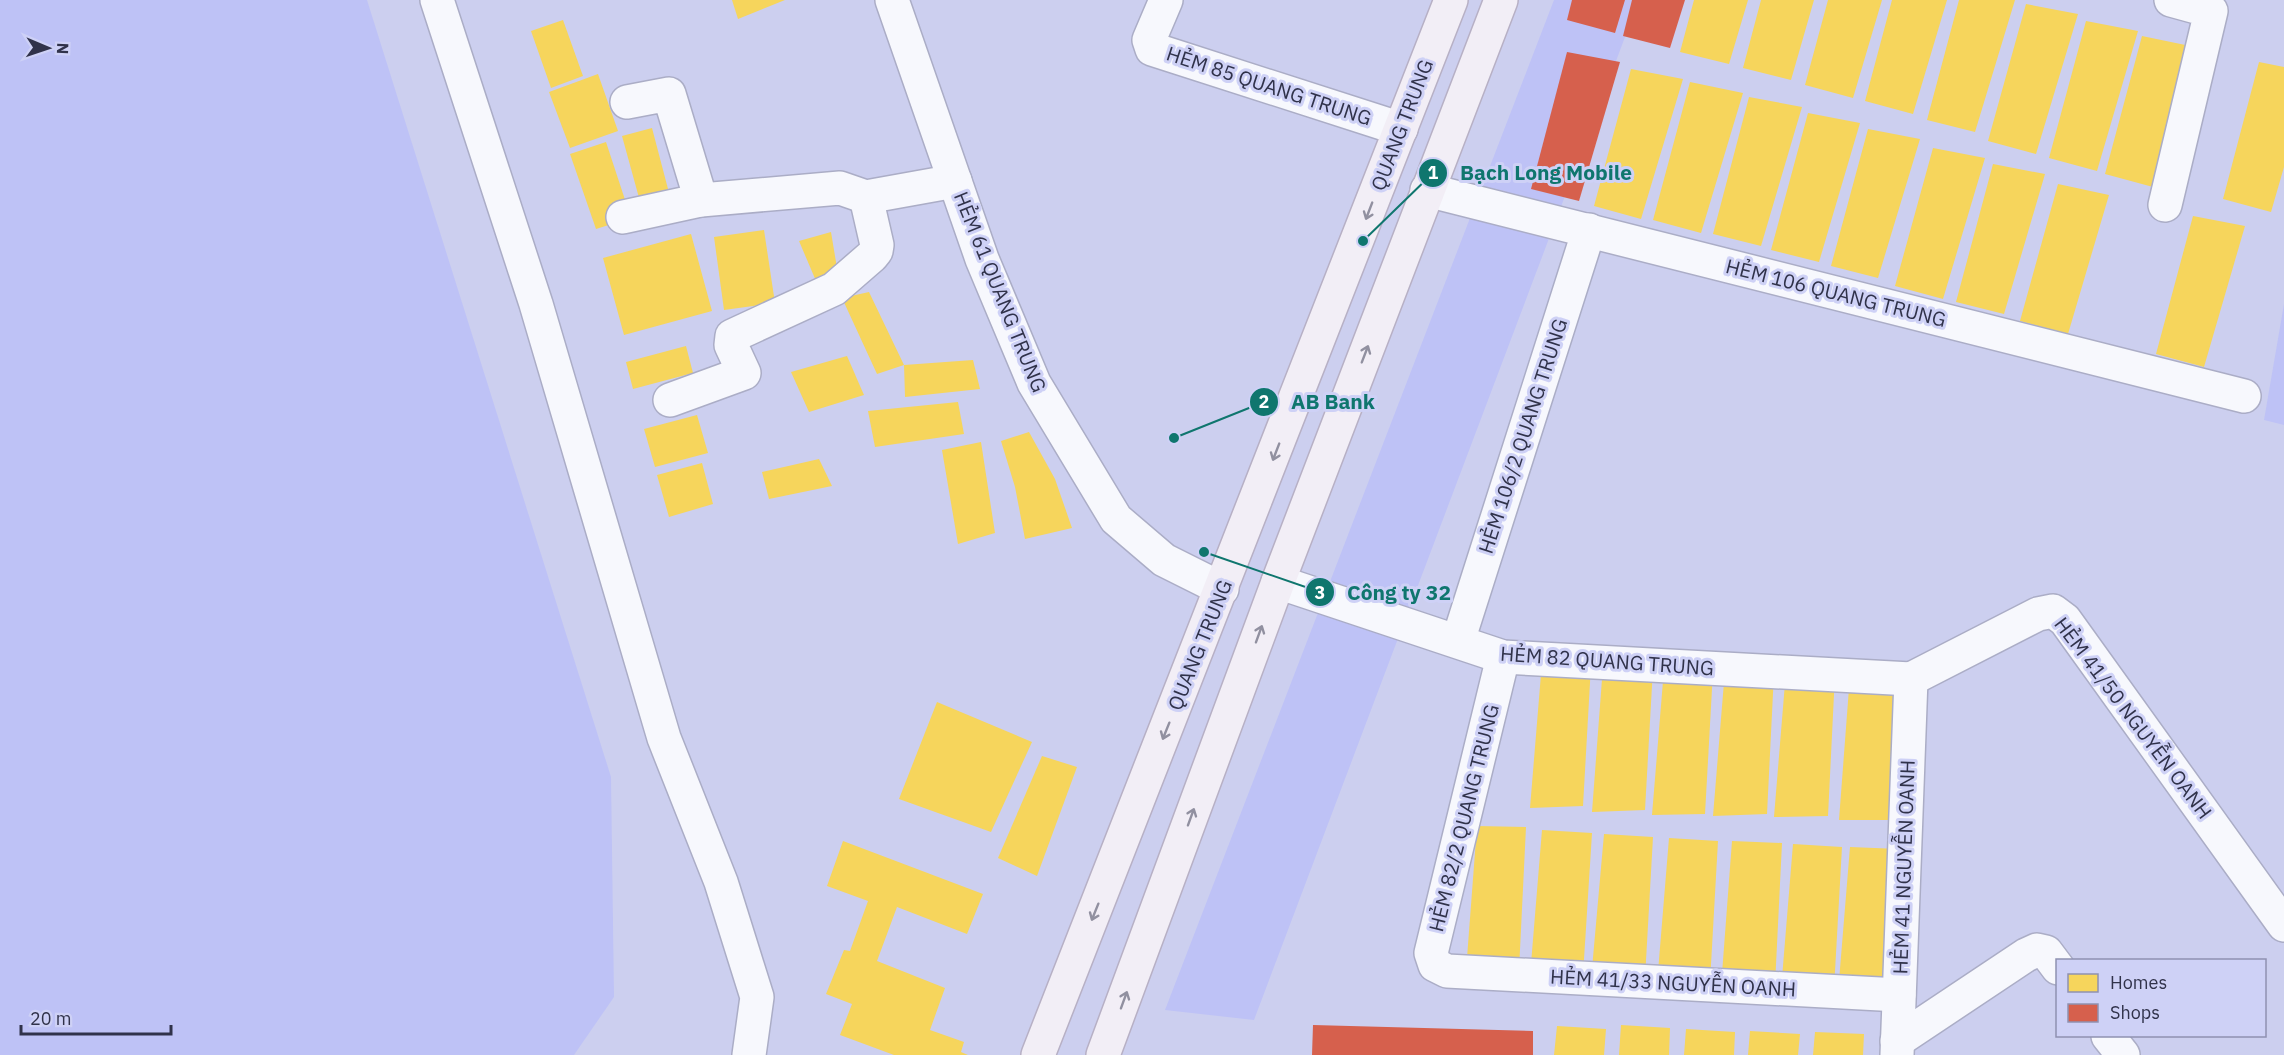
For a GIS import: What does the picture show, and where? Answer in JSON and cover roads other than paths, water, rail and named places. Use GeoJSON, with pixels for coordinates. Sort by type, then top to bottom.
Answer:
{"type":"FeatureCollection","features":[{"type":"Feature","properties":{"kind":"main road","name":"QUANG TRUNG"},"geometry":{"type":"LineString","coordinates":[[1038,1055],[1451,0]]}},
{"type":"Feature","properties":{"kind":"main road"},"geometry":{"type":"LineString","coordinates":[[1103,1055],[1278,582],[1501,0]]}},
{"type":"Feature","properties":{"kind":"street"},"geometry":{"type":"LineString","coordinates":[[437,0],[536,304],[664,738],[721,882],[757,998],[749,1055]]}},
{"type":"Feature","properties":{"kind":"street","name":"HẺM 61 QUANG TRUNG"},"geometry":{"type":"LineString","coordinates":[[892,0],[982,259],[1034,383],[1116,519],[1164,560],[1222,589]]}},
{"type":"Feature","properties":{"kind":"street","name":"HẺM 85 QUANG TRUNG"},"geometry":{"type":"LineString","coordinates":[[1166,0],[1149,40],[1152,50],[1401,129]]}},
{"type":"Feature","properties":{"kind":"street"},"geometry":{"type":"LineString","coordinates":[[2165,205],[2211,11],[2171,0]]}},
{"type":"Feature","properties":{"kind":"street"},"geometry":{"type":"LineString","coordinates":[[627,102],[669,94],[701,200]]}},
{"type":"Feature","properties":{"kind":"street"},"geometry":{"type":"LineString","coordinates":[[623,217],[701,200],[840,188],[866,197],[955,181]]}},
{"type":"Feature","properties":{"kind":"street","name":"HẺM 106 QUANG TRUNG"},"geometry":{"type":"LineString","coordinates":[[1427,190],[2244,396]]}},
{"type":"Feature","properties":{"kind":"street"},"geometry":{"type":"LineString","coordinates":[[670,400],[744,372],[731,345],[732,336],[834,290],[872,256],[877,245],[866,197]]}},
{"type":"Feature","properties":{"kind":"street","name":"HẺM 106/2 QUANG TRUNG"},"geometry":{"type":"LineString","coordinates":[[1458,641],[1589,231]]}},
{"type":"Feature","properties":{"kind":"street","name":"HẺM 82 QUANG TRUNG"},"geometry":{"type":"LineString","coordinates":[[1278,582],[1503,657],[1911,679]]}},
{"type":"Feature","properties":{"kind":"street","name":"HẺM 41/50 NGUYỄN OANH"},"geometry":{"type":"LineString","coordinates":[[1911,679],[2038,614],[2053,611],[2065,621],[2284,925]]}},
{"type":"Feature","properties":{"kind":"street","name":"HẺM 82/2 QUANG TRUNG"},"geometry":{"type":"LineString","coordinates":[[1447,972],[1435,964],[1431,953],[1503,657]]}},
{"type":"Feature","properties":{"kind":"street","name":"HẺM 41 NGUYỄN OANH"},"geometry":{"type":"LineString","coordinates":[[1897,1048],[1911,679]]}},
{"type":"Feature","properties":{"kind":"street"},"geometry":{"type":"LineString","coordinates":[[1897,1048],[2026,955],[2037,950],[2046,952],[2056,965]]}},
{"type":"Feature","properties":{"kind":"street","name":"HẺM 41/33 NGUYỄN OANH"},"geometry":{"type":"LineString","coordinates":[[1447,972],[1899,995]]}},
{"type":"Feature","properties":{"kind":"street"},"geometry":{"type":"LineString","coordinates":[[2110,1037],[2123,1055]]}},
{"type":"Feature","properties":{"kind":"place","name":"Bạch Long Mobile"},"geometry":{"type":"Point","coordinates":[1363,241]}},
{"type":"Feature","properties":{"kind":"place","name":"AB Bank"},"geometry":{"type":"Point","coordinates":[1174,438]}},
{"type":"Feature","properties":{"kind":"place","name":"Công ty 32"},"geometry":{"type":"Point","coordinates":[1204,552]}}]}
